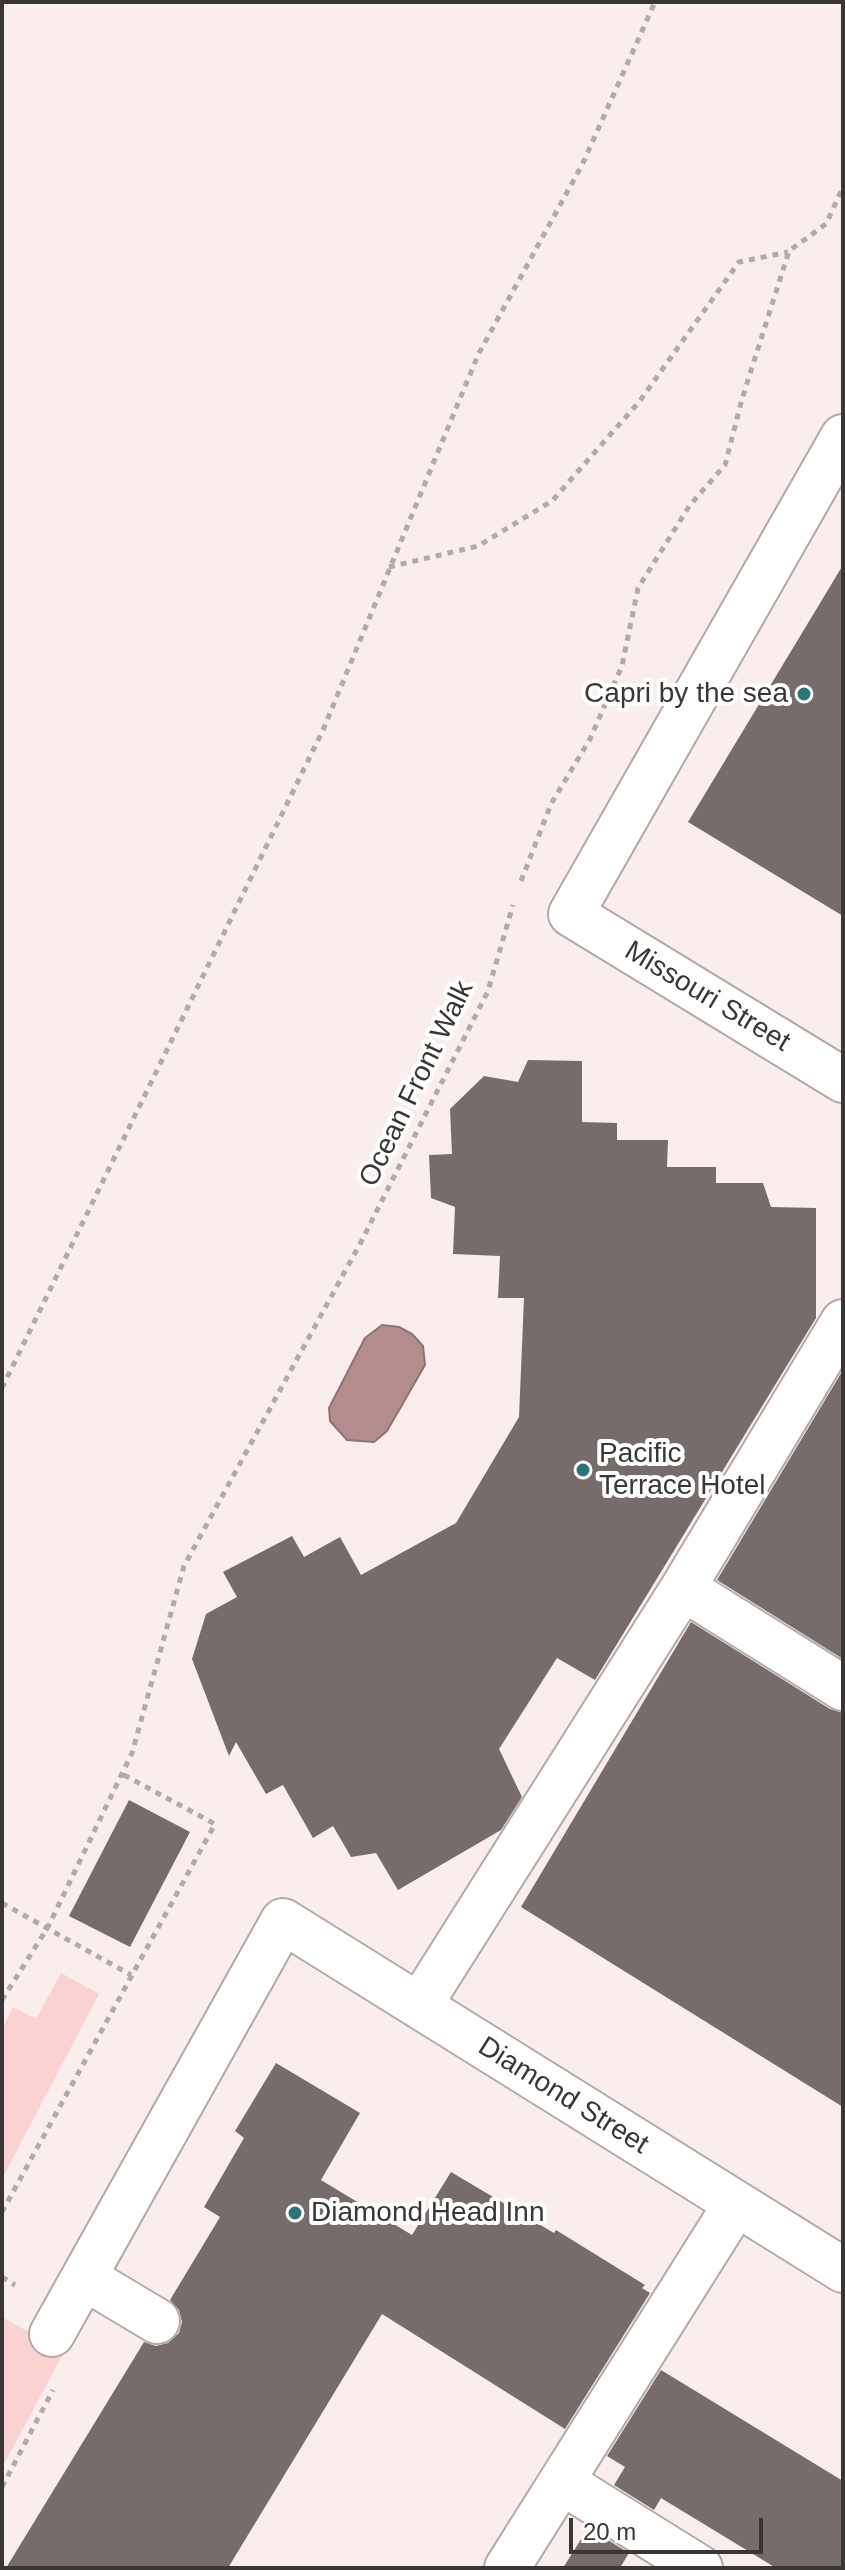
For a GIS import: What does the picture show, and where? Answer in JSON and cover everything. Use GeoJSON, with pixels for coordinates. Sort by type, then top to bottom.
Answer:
{"type":"FeatureCollection","features":[{"type":"Feature","properties":{"kind":"street","name":"Missouri Street"},"geometry":{"type":"LineString","coordinates":[[837,1064],[571,914],[843,437]]}},
{"type":"Feature","properties":{"kind":"street"},"geometry":{"type":"LineString","coordinates":[[419,2006],[683,1588],[843,1322]]}},
{"type":"Feature","properties":{"kind":"street"},"geometry":{"type":"LineString","coordinates":[[683,1588],[843,1688]]}},
{"type":"Feature","properties":{"kind":"street","name":"Diamond Street"},"geometry":{"type":"LineString","coordinates":[[85,2278],[283,1921],[843,2270]]}},
{"type":"Feature","properties":{"kind":"street"},"geometry":{"type":"LineString","coordinates":[[507,2568],[736,2204]]}},
{"type":"Feature","properties":{"kind":"street"},"geometry":{"type":"LineString","coordinates":[[52,2334],[85,2278],[157,2321]]}},
{"type":"Feature","properties":{"kind":"street"},"geometry":{"type":"LineString","coordinates":[[562,2482],[700,2568]]}},
{"type":"Feature","properties":{"kind":"path"},"geometry":{"type":"LineString","coordinates":[[2,1388],[323,730],[478,355],[582,165],[655,2]]}},
{"type":"Feature","properties":{"kind":"path"},"geometry":{"type":"LineString","coordinates":[[389,567],[478,546],[552,501],[639,402],[739,262],[789,251],[826,224],[843,187]]}},
{"type":"Feature","properties":{"kind":"path","name":"Ocean Front Walk"},"geometry":{"type":"LineString","coordinates":[[2,2000],[48,1927],[132,1753],[184,1566],[361,1242],[488,991],[517,891],[551,804],[590,739],[622,666],[638,588],[690,505],[725,465],[742,399],[789,251]]}},
{"type":"Feature","properties":{"kind":"path"},"geometry":{"type":"LineString","coordinates":[[2,2212],[215,1824],[122,1774]]}},
{"type":"Feature","properties":{"kind":"path"},"geometry":{"type":"LineString","coordinates":[[2,1903],[131,1975]]}},
{"type":"Feature","properties":{"kind":"shaded area"},"geometry":{"type":"Polygon","coordinates":[[[382,1325],[399,1327],[412,1334],[423,1346],[425,1365],[387,1431],[374,1442],[347,1440],[330,1421],[329,1408],[365,1338],[382,1325]]]}},
{"type":"Feature","properties":{"kind":"shaded area"},"geometry":{"type":"Polygon","coordinates":[[[61,1973],[99,1994],[2,2179],[2,2029],[13,2007],[36,2019],[61,1973]]]}},
{"type":"Feature","properties":{"kind":"shaded area"},"geometry":{"type":"Polygon","coordinates":[[[2,2317],[64,2352],[2,2468],[2,2317]]]}},
{"type":"Feature","properties":{"kind":"building","name":"Capri by the sea"},"geometry":{"type":"Polygon","coordinates":[[[843,565],[843,916],[688,822],[843,565]]]}},
{"type":"Feature","properties":{"kind":"building","name":"Pacific Terrace Hotel"},"geometry":{"type":"Polygon","coordinates":[[[528,1060],[582,1061],[582,1122],[617,1123],[617,1140],[668,1140],[667,1167],[716,1167],[716,1183],[763,1183],[771,1207],[816,1208],[816,1318],[595,1680],[557,1658],[499,1749],[522,1797],[501,1830],[398,1890],[376,1853],[351,1857],[333,1826],[313,1838],[283,1785],[266,1794],[236,1742],[229,1756],[192,1659],[206,1614],[237,1597],[223,1572],[292,1536],[304,1557],[340,1537],[361,1575],[456,1523],[519,1417],[524,1298],[498,1298],[500,1256],[453,1254],[455,1207],[431,1198],[429,1155],[452,1154],[450,1109],[484,1076],[518,1082],[528,1060]]]}},
{"type":"Feature","properties":{"kind":"building"},"geometry":{"type":"Polygon","coordinates":[[[843,1370],[843,1659],[717,1580],[843,1370]]]}},
{"type":"Feature","properties":{"kind":"building"},"geometry":{"type":"Polygon","coordinates":[[[691,1622],[830,1709],[843,1713],[843,2107],[521,1907],[691,1622]]]}},
{"type":"Feature","properties":{"kind":"building"},"geometry":{"type":"Polygon","coordinates":[[[129,1800],[190,1832],[130,1947],[69,1916],[129,1800]]]}},
{"type":"Feature","properties":{"kind":"building"},"geometry":{"type":"Polygon","coordinates":[[[276,2063],[360,2113],[321,2180],[412,2235],[451,2172],[554,2233],[556,2230],[645,2285],[642,2288],[650,2293],[565,2429],[382,2314],[228,2568],[6,2568],[144,2342],[156,2346],[168,2343],[179,2333],[182,2322],[179,2310],[170,2300],[220,2217],[204,2207],[244,2138],[235,2131],[276,2063]]]}},
{"type":"Feature","properties":{"kind":"building"},"geometry":{"type":"Polygon","coordinates":[[[661,2370],[843,2481],[843,2568],[776,2568],[661,2498],[654,2510],[614,2485],[625,2467],[607,2456],[661,2370]]]}},
{"type":"Feature","properties":{"kind":"building"},"geometry":{"type":"Polygon","coordinates":[[[588,2528],[629,2553],[620,2568],[563,2568],[588,2528]]]}},
{"type":"Feature","properties":{"kind":"place","name":"Capri by the sea"},"geometry":{"type":"Point","coordinates":[804,694]}},
{"type":"Feature","properties":{"kind":"place","name":"Pacific Terrace Hotel"},"geometry":{"type":"Point","coordinates":[583,1470]}},
{"type":"Feature","properties":{"kind":"place","name":"Diamond Head Inn"},"geometry":{"type":"Point","coordinates":[295,2213]}}]}
